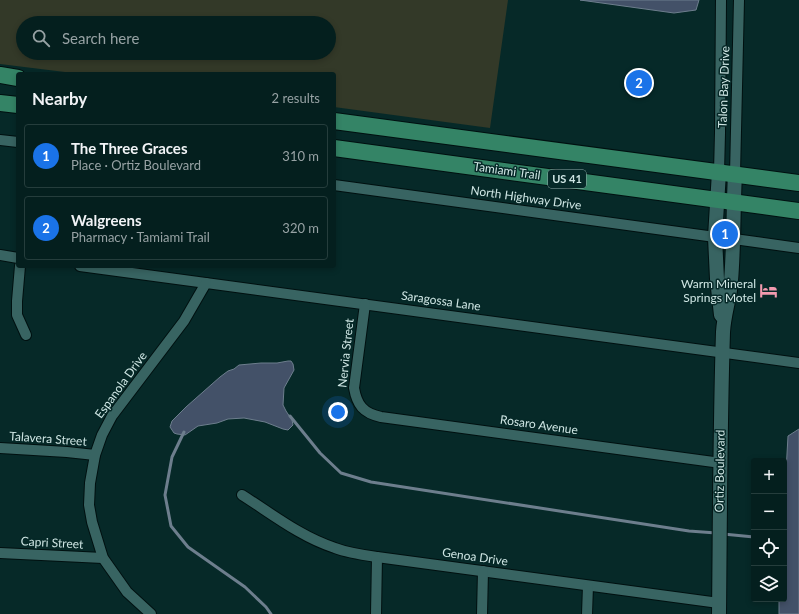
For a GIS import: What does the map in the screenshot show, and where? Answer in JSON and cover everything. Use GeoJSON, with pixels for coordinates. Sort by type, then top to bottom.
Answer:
{"type":"FeatureCollection","features":[{"type":"Feature","properties":{"kind":"main road"},"geometry":{"type":"LineString","coordinates":[[0,76],[16,78]]}},
{"type":"Feature","properties":{"kind":"main road"},"geometry":{"type":"LineString","coordinates":[[0,103],[16,105]]}},
{"type":"Feature","properties":{"kind":"main road","name":"US 41"},"geometry":{"type":"LineString","coordinates":[[336,121],[799,183]]}},
{"type":"Feature","properties":{"kind":"main road","name":"Tamiami Trail"},"geometry":{"type":"LineString","coordinates":[[336,148],[799,211]]}},
{"type":"Feature","properties":{"kind":"street","name":"Talon Bay Drive"},"geometry":{"type":"LineString","coordinates":[[718,172],[720,133],[721,0]]}},
{"type":"Feature","properties":{"kind":"street","name":"Talon Bay Drive"},"geometry":{"type":"LineString","coordinates":[[735,174],[739,0]]}},
{"type":"Feature","properties":{"kind":"street"},"geometry":{"type":"LineString","coordinates":[[0,140],[16,142]]}},
{"type":"Feature","properties":{"kind":"street","name":"Ortiz Boulevard"},"geometry":{"type":"LineString","coordinates":[[718,172],[715,237],[717,279],[723,329],[719,524],[719,609]]}},
{"type":"Feature","properties":{"kind":"street","name":"Ortiz Boulevard"},"geometry":{"type":"LineString","coordinates":[[723,329],[731,282],[734,239],[735,174]]}},
{"type":"Feature","properties":{"kind":"street","name":"North Highway Drive"},"geometry":{"type":"LineString","coordinates":[[336,185],[715,237]]}},
{"type":"Feature","properties":{"kind":"street"},"geometry":{"type":"LineString","coordinates":[[734,239],[799,248]]}},
{"type":"Feature","properties":{"kind":"street"},"geometry":{"type":"LineString","coordinates":[[0,255],[16,258]]}},
{"type":"Feature","properties":{"kind":"street"},"geometry":{"type":"LineString","coordinates":[[20,268],[17,315],[26,335]]}},
{"type":"Feature","properties":{"kind":"street","name":"Saragossa Lane"},"geometry":{"type":"LineString","coordinates":[[95,268],[799,363]]}},
{"type":"Feature","properties":{"kind":"street","name":"Espanola Drive"},"geometry":{"type":"LineString","coordinates":[[151,614],[127,592],[103,558],[92,522],[89,505],[90,483],[95,455],[102,435],[112,416],[184,321],[206,283]]}},
{"type":"Feature","properties":{"kind":"street","name":"Nervia Street"},"geometry":{"type":"LineString","coordinates":[[359,404],[356,398],[354,385],[365,304]]}},
{"type":"Feature","properties":{"kind":"street","name":"Rosaro Avenue"},"geometry":{"type":"LineString","coordinates":[[359,404],[372,415],[381,417],[720,463]]}},
{"type":"Feature","properties":{"kind":"street","name":"Talavera Street"},"geometry":{"type":"LineString","coordinates":[[0,448],[95,455]]}},
{"type":"Feature","properties":{"kind":"street","name":"Genoa Drive"},"geometry":{"type":"LineString","coordinates":[[242,495],[299,532],[321,543],[343,551],[588,586],[719,609]]}},
{"type":"Feature","properties":{"kind":"street","name":"Capri Street"},"geometry":{"type":"LineString","coordinates":[[0,553],[103,558]]}},
{"type":"Feature","properties":{"kind":"street"},"geometry":{"type":"LineString","coordinates":[[376,614],[377,557]]}},
{"type":"Feature","properties":{"kind":"street"},"geometry":{"type":"LineString","coordinates":[[482,614],[483,571]]}},
{"type":"Feature","properties":{"kind":"street"},"geometry":{"type":"LineString","coordinates":[[587,614],[588,586]]}},
{"type":"Feature","properties":{"kind":"green space"},"geometry":{"type":"Polygon","coordinates":[[[0,0],[508,0],[490,128],[336,107],[336,72],[65,72],[0,64],[0,0]]]}},
{"type":"Feature","properties":{"kind":"water"},"geometry":{"type":"Polygon","coordinates":[[[580,0],[699,0],[696,10],[674,13],[580,0]]]}},
{"type":"Feature","properties":{"kind":"water"},"geometry":{"type":"Polygon","coordinates":[[[291,361],[293,364],[294,370],[284,388],[283,405],[292,420],[293,425],[288,430],[265,422],[244,418],[228,419],[217,423],[198,426],[185,435],[174,433],[170,427],[172,421],[186,407],[228,371],[239,365],[291,361]]]}},
{"type":"Feature","properties":{"kind":"water"},"geometry":{"type":"Polygon","coordinates":[[[799,429],[799,614],[779,614],[779,602],[787,602],[788,436],[799,429]]]}},
{"type":"Feature","properties":{"kind":"waterway"},"geometry":{"type":"LineString","coordinates":[[290,416],[320,453],[341,473],[371,482],[689,531],[716,533]]}},
{"type":"Feature","properties":{"kind":"waterway"},"geometry":{"type":"LineString","coordinates":[[184,432],[172,457],[165,495],[171,526],[188,547],[245,587],[266,607],[271,614]]}},
{"type":"Feature","properties":{"kind":"waterway"},"geometry":{"type":"LineString","coordinates":[[723,534],[751,537]]}},
{"type":"Feature","properties":{"kind":"place","name":"Walgreens"},"geometry":{"type":"Point","coordinates":[639,83]}},
{"type":"Feature","properties":{"kind":"place","name":"The Three Graces"},"geometry":{"type":"Point","coordinates":[725,234]}},
{"type":"Feature","properties":{"kind":"place","name":"Warm Mineral Springs Motel"},"geometry":{"type":"Point","coordinates":[769,291]}}]}
